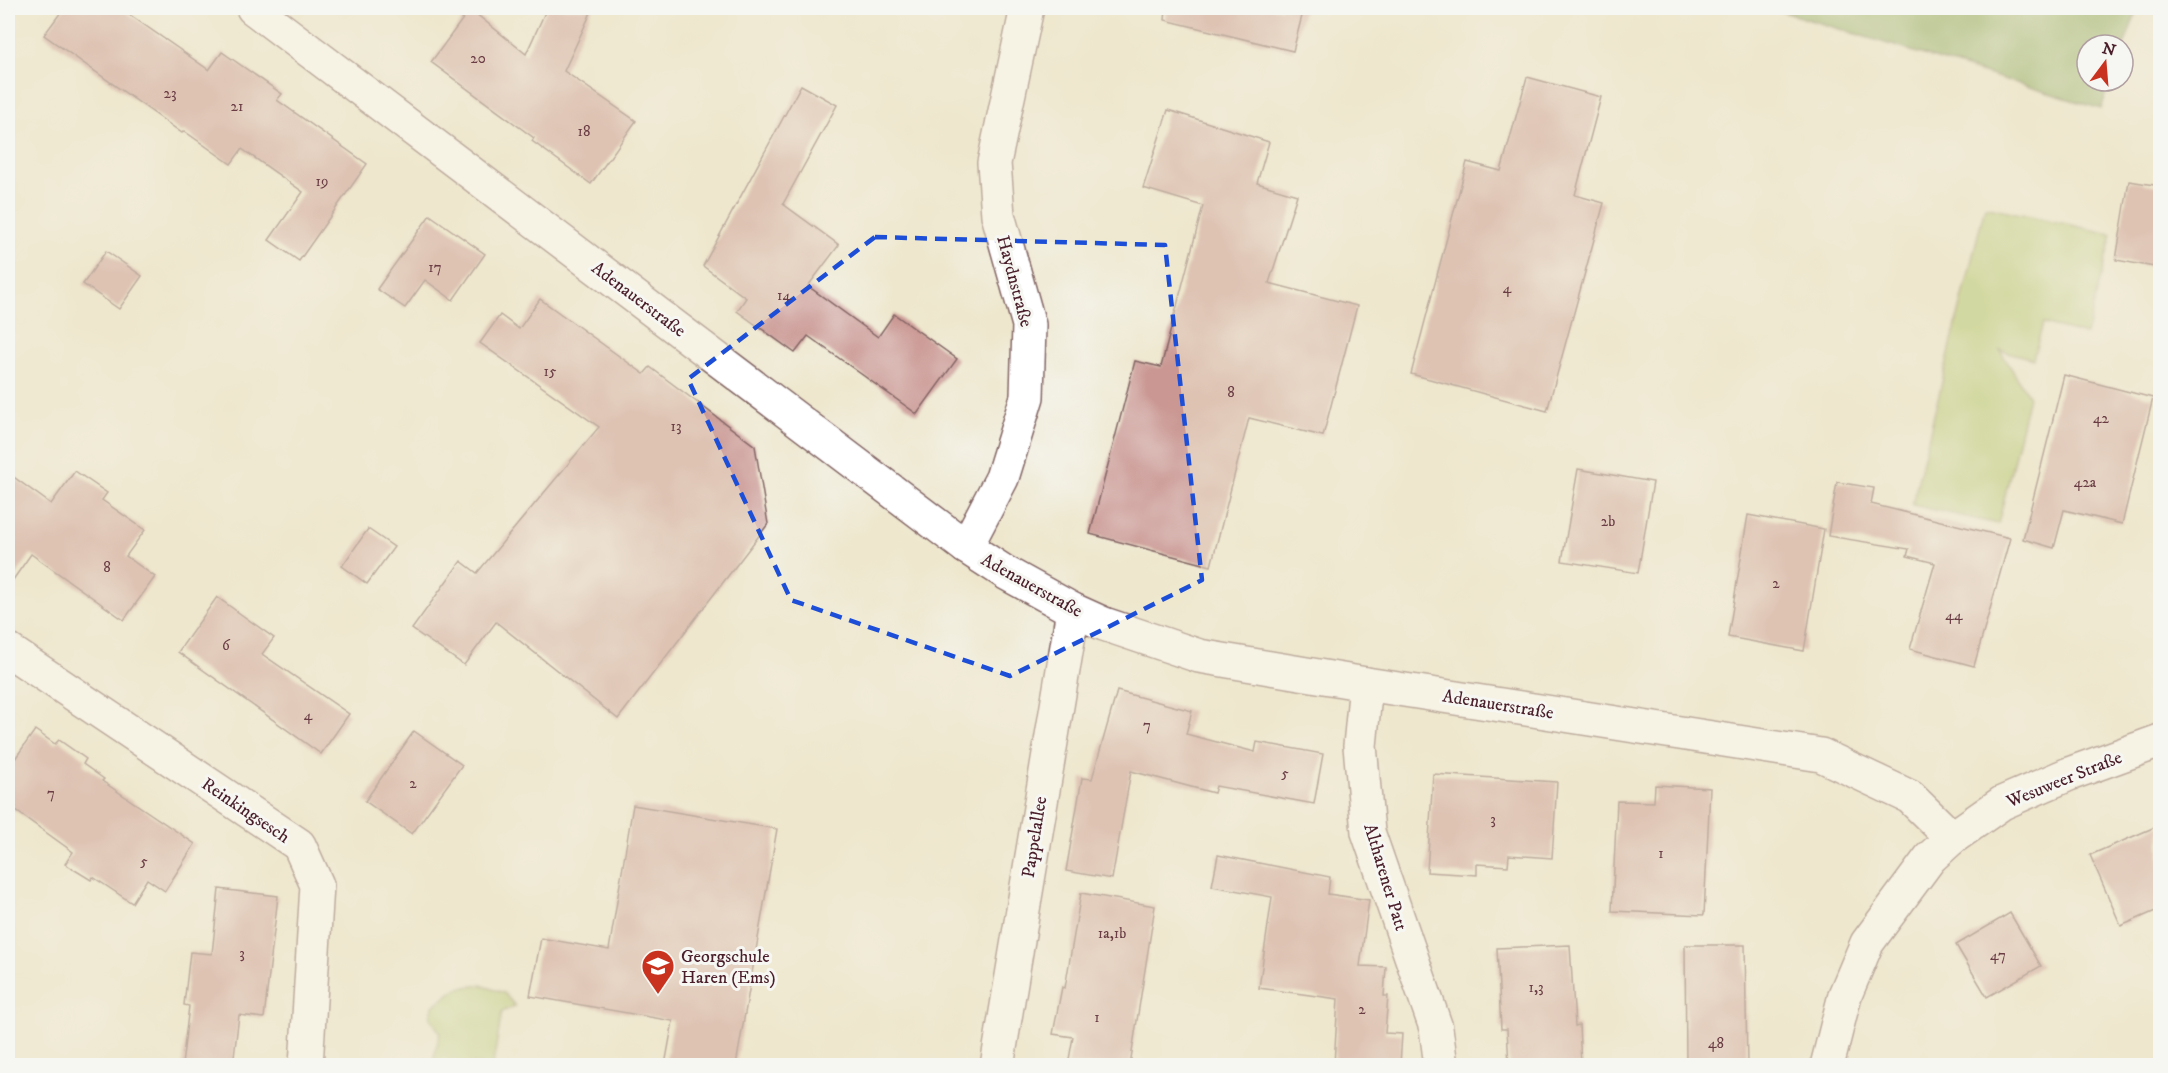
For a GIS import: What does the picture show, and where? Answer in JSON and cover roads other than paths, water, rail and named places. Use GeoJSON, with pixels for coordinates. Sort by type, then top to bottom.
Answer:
{"type":"FeatureCollection","features":[{"type":"Feature","properties":{"kind":"street","name":"Adenauerstraße"},"geometry":{"type":"LineString","coordinates":[[252,8],[966,547],[1006,573],[1073,610],[1104,624],[1199,656],[1821,755],[1910,796],[1952,838]]}},
{"type":"Feature","properties":{"kind":"street","name":"Haydnstraße"},"geometry":{"type":"LineString","coordinates":[[966,547],[1002,478],[1027,397],[1029,325],[998,215],[994,163],[1027,8]]}},
{"type":"Feature","properties":{"kind":"street","name":"Pappelallee"},"geometry":{"type":"LineString","coordinates":[[997,1065],[1073,610]]}},
{"type":"Feature","properties":{"kind":"street","name":"Reinkingsesch"},"geometry":{"type":"LineString","coordinates":[[8,650],[299,845],[317,885],[306,1065]]}},
{"type":"Feature","properties":{"kind":"street","name":"Altharener Patt"},"geometry":{"type":"LineString","coordinates":[[1366,684],[1360,746],[1368,832],[1436,1028],[1441,1065]]}},
{"type":"Feature","properties":{"kind":"street","name":"Wesuweer Straße"},"geometry":{"type":"LineString","coordinates":[[1827,1065],[1845,995],[1867,943],[1930,858],[1952,838],[2002,803],[2069,774],[2160,741]]}},
{"type":"Feature","properties":{"kind":"place","name":"Georgschule Haren (Ems)"},"geometry":{"type":"Point","coordinates":[658,995]}}]}
